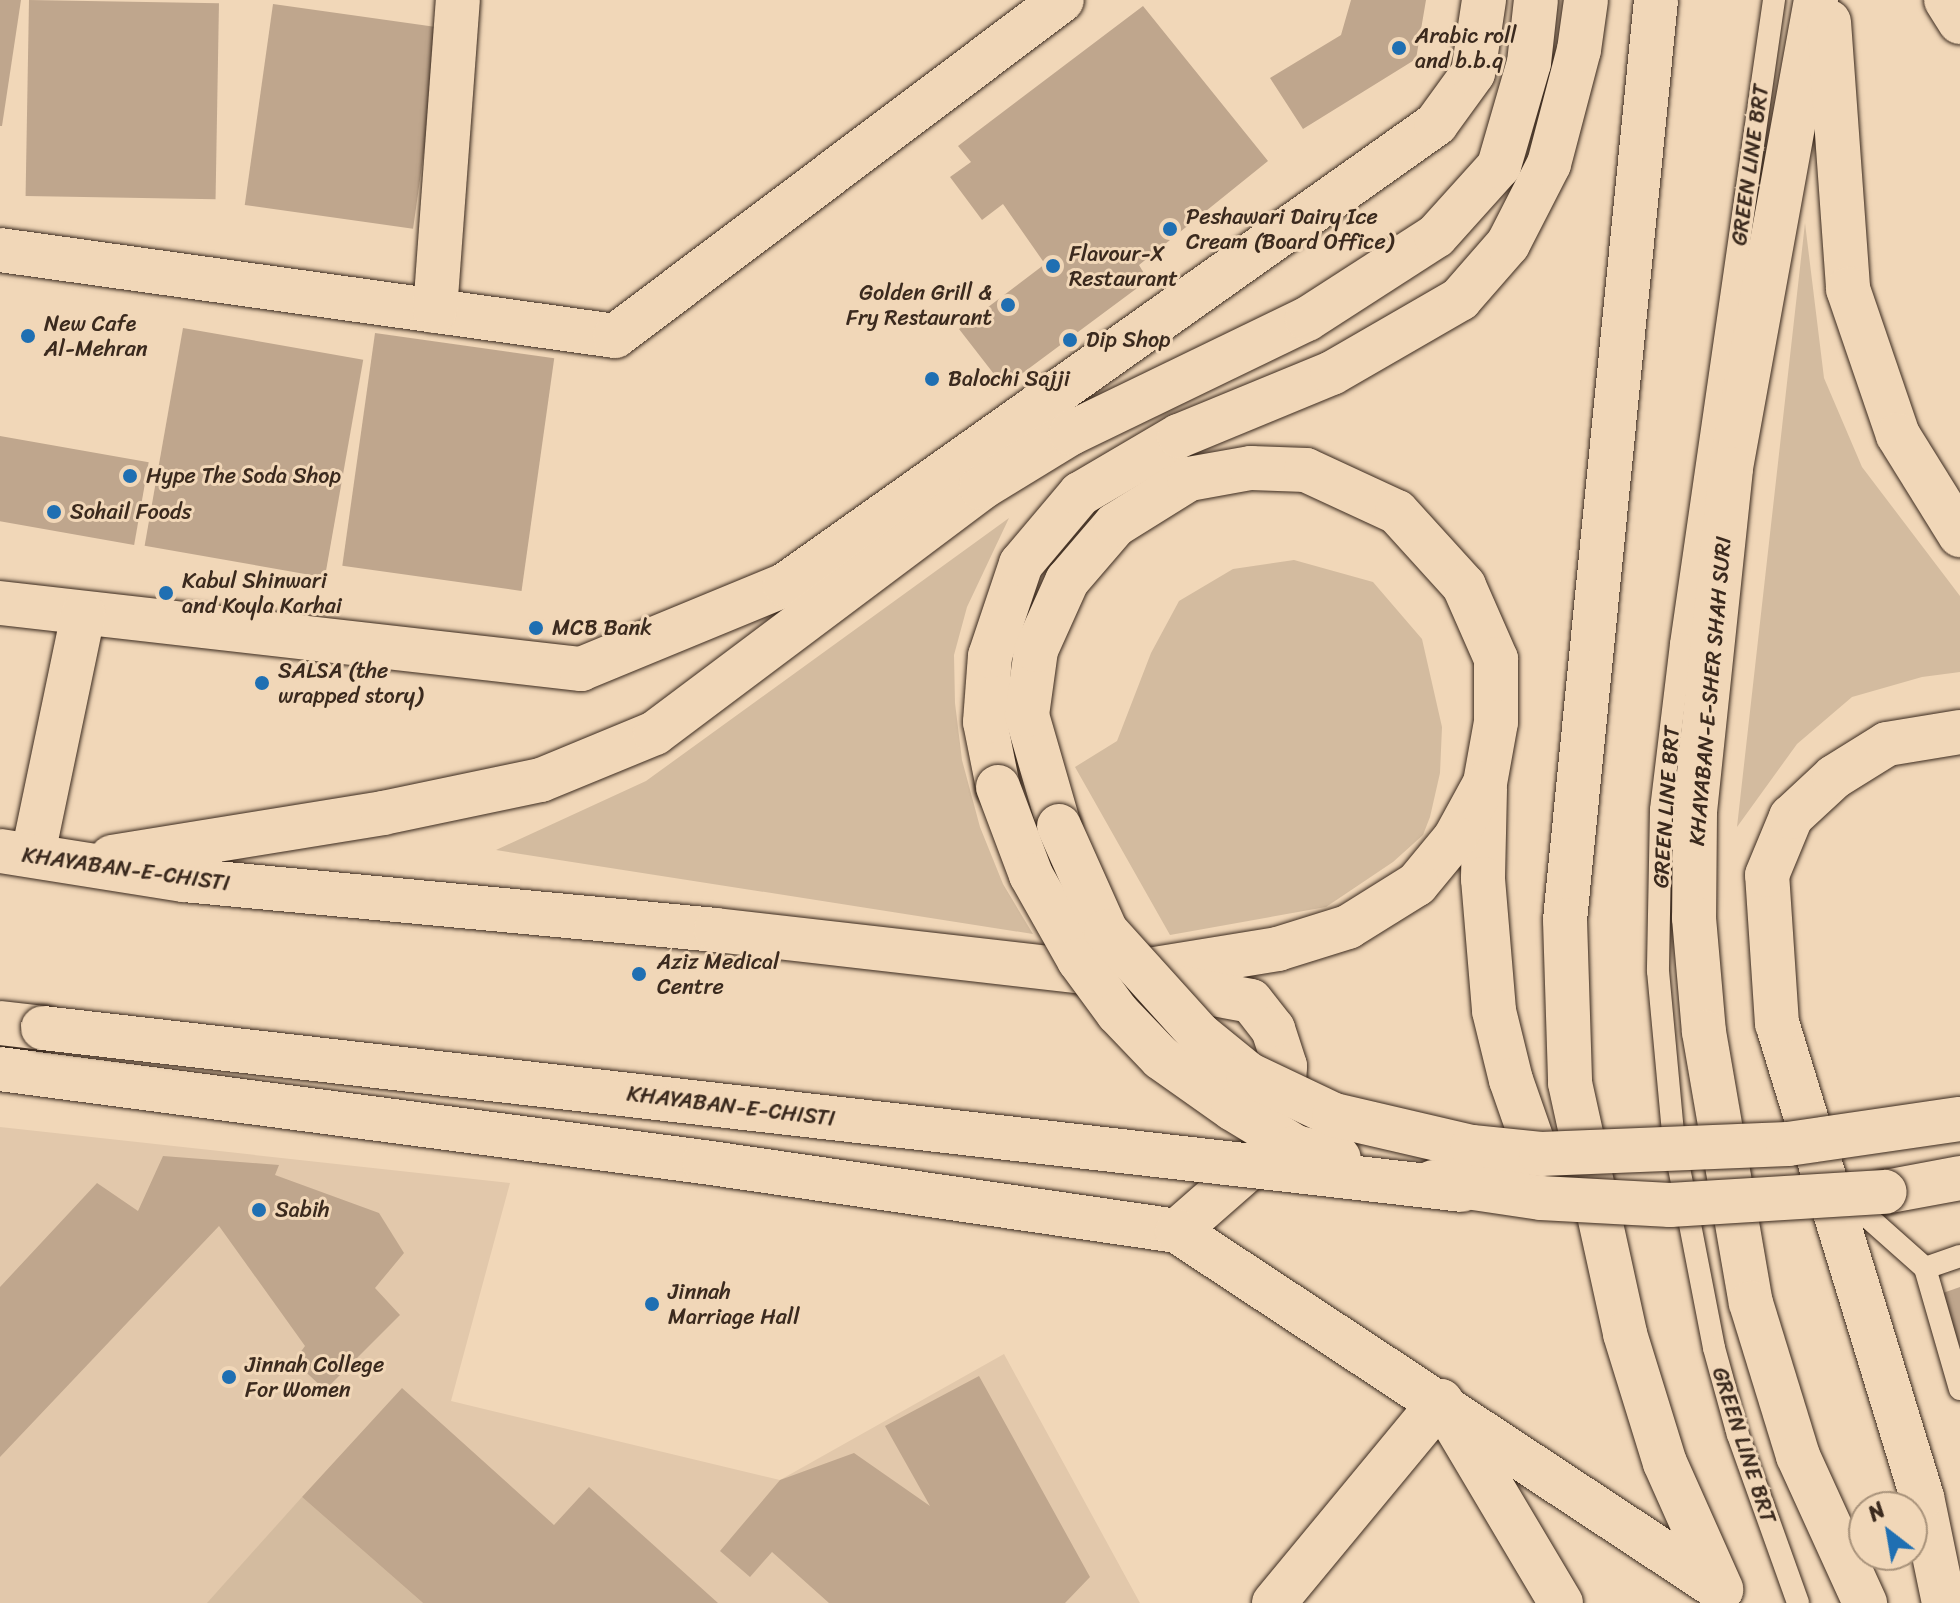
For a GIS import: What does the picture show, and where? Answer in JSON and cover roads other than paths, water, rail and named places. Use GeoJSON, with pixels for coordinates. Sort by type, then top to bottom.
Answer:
{"type":"FeatureCollection","features":[{"type":"Feature","properties":{"kind":"main road"},"geometry":{"type":"LineString","coordinates":[[435,311],[458,0]]}},
{"type":"Feature","properties":{"kind":"main road"},"geometry":{"type":"LineString","coordinates":[[0,250],[615,336],[1062,0]]}},
{"type":"Feature","properties":{"kind":"main road"},"geometry":{"type":"LineString","coordinates":[[0,603],[581,669],[785,585],[1436,124],[1473,73],[1484,0]]}},
{"type":"Feature","properties":{"kind":"main road"},"geometry":{"type":"LineString","coordinates":[[82,863],[224,835],[383,813],[541,780],[655,733],[981,488],[1071,433],[1307,319],[1436,236],[1499,166],[1529,63],[1536,0]]}},
{"type":"Feature","properties":{"kind":"main road"},"geometry":{"type":"LineString","coordinates":[[1586,0],[1579,50],[1549,164],[1508,244],[1460,299],[1332,373],[1179,436],[1080,494],[1021,564],[990,656],[985,722],[998,787],[1031,875],[1079,960],[1118,1013],[1161,1058],[1296,1147],[1462,1190],[1670,1205],[1885,1192],[1960,1178]]}},
{"type":"Feature","properties":{"kind":"main road"},"geometry":{"type":"LineString","coordinates":[[1656,0],[1565,920],[1570,1083],[1607,1258],[1665,1463],[1724,1596]]}},
{"type":"Feature","properties":{"kind":"main road","name":"KHAYABAN-E-SHER SHAH SURI"},"geometry":{"type":"LineString","coordinates":[[1816,0],[1731,469],[1695,812],[1694,918],[1704,1032],[1751,1303],[1798,1456],[1865,1603]]}},
{"type":"Feature","properties":{"kind":"main road"},"geometry":{"type":"LineString","coordinates":[[1828,0],[1848,289],[1898,435],[1960,535]]}},
{"type":"Feature","properties":{"kind":"main road"},"geometry":{"type":"LineString","coordinates":[[1946,0],[1960,22]]}},
{"type":"Feature","properties":{"kind":"main road"},"geometry":{"type":"LineString","coordinates":[[1607,1258],[1542,1169],[1508,1066],[1489,965],[1485,783],[1496,722],[1496,659],[1464,586],[1397,512],[1306,470],[1251,468],[1189,479],[1115,525],[1067,581],[1036,650],[1027,715],[1059,826],[1106,931],[1199,1034],[1248,1074],[1334,1115],[1472,1147],[1541,1154],[1712,1149],[1833,1139],[1960,1119]]}},
{"type":"Feature","properties":{"kind":"main road"},"geometry":{"type":"LineString","coordinates":[[16,853],[83,614]]}},
{"type":"Feature","properties":{"kind":"main road"},"geometry":{"type":"LineString","coordinates":[[1944,1603],[1922,1497],[1777,1024],[1767,875],[1791,817],[1834,777],[1887,744],[1960,732]]}},
{"type":"Feature","properties":{"kind":"main road"},"geometry":{"type":"LineString","coordinates":[[1111,975],[1278,949],[1348,927],[1417,884],[1455,838],[1485,783]]}},
{"type":"Feature","properties":{"kind":"main road","name":"KHAYABAN-E-CHISTI"},"geometry":{"type":"LineString","coordinates":[[16,853],[184,880],[716,930],[1111,975]]}},
{"type":"Feature","properties":{"kind":"main road"},"geometry":{"type":"LineString","coordinates":[[1111,975],[1251,1001],[1273,1029],[1285,1066],[1282,1116],[1266,1153],[1177,1231]]}},
{"type":"Feature","properties":{"kind":"main road","name":"KHAYABAN-E-CHISTI"},"geometry":{"type":"LineString","coordinates":[[0,1023],[1462,1190]]}},
{"type":"Feature","properties":{"kind":"main road"},"geometry":{"type":"LineString","coordinates":[[0,1069],[704,1162],[1177,1231],[1441,1401],[1724,1596]]}},
{"type":"Feature","properties":{"kind":"main road"},"geometry":{"type":"LineString","coordinates":[[1274,1603],[1441,1401]]}},
{"type":"Feature","properties":{"kind":"main road"},"geometry":{"type":"LineString","coordinates":[[1441,1401],[1561,1603]]}},
{"type":"Feature","properties":{"kind":"lane","name":"GREEN LINE BRT"},"geometry":{"type":"LineString","coordinates":[[1774,0],[1679,658],[1661,810],[1658,971],[1674,1142],[1714,1348],[1738,1435],[1798,1603]]}},
{"type":"Feature","properties":{"kind":"lane"},"geometry":{"type":"LineString","coordinates":[[1823,1176],[1925,1268],[1960,1389]]}},
{"type":"Feature","properties":{"kind":"lane"},"geometry":{"type":"LineString","coordinates":[[1925,1268],[1960,1256]]}},
{"type":"Feature","properties":{"kind":"place","name":"Arabic roll and b.b.q"},"geometry":{"type":"Point","coordinates":[1399,48]}},
{"type":"Feature","properties":{"kind":"place","name":"Peshawari Dairy Ice Cream (Board Office)"},"geometry":{"type":"Point","coordinates":[1170,229]}},
{"type":"Feature","properties":{"kind":"place","name":"Flavour-X Restaurant"},"geometry":{"type":"Point","coordinates":[1053,266]}},
{"type":"Feature","properties":{"kind":"place","name":"Golden Grill & Fry Restaurant"},"geometry":{"type":"Point","coordinates":[1008,305]}},
{"type":"Feature","properties":{"kind":"place","name":"New Cafe Al-Mehran"},"geometry":{"type":"Point","coordinates":[28,336]}},
{"type":"Feature","properties":{"kind":"place","name":"Dip Shop"},"geometry":{"type":"Point","coordinates":[1070,340]}},
{"type":"Feature","properties":{"kind":"place","name":"Balochi Sajji"},"geometry":{"type":"Point","coordinates":[932,379]}},
{"type":"Feature","properties":{"kind":"place","name":"Hype The Soda Shop"},"geometry":{"type":"Point","coordinates":[130,476]}},
{"type":"Feature","properties":{"kind":"place","name":"Sohail Foods"},"geometry":{"type":"Point","coordinates":[54,512]}},
{"type":"Feature","properties":{"kind":"place","name":"Kabul Shinwari and Koyla Karhai"},"geometry":{"type":"Point","coordinates":[166,593]}},
{"type":"Feature","properties":{"kind":"place","name":"MCB Bank"},"geometry":{"type":"Point","coordinates":[536,628]}},
{"type":"Feature","properties":{"kind":"place","name":"SALSA (the wrapped story)"},"geometry":{"type":"Point","coordinates":[262,683]}},
{"type":"Feature","properties":{"kind":"place","name":"Aziz Medical Centre"},"geometry":{"type":"Point","coordinates":[639,974]}},
{"type":"Feature","properties":{"kind":"place","name":"Sabih"},"geometry":{"type":"Point","coordinates":[259,1210]}},
{"type":"Feature","properties":{"kind":"place","name":"Jinnah Marriage Hall"},"geometry":{"type":"Point","coordinates":[652,1304]}},
{"type":"Feature","properties":{"kind":"place","name":"Jinnah College For Women"},"geometry":{"type":"Point","coordinates":[229,1377]}}]}
